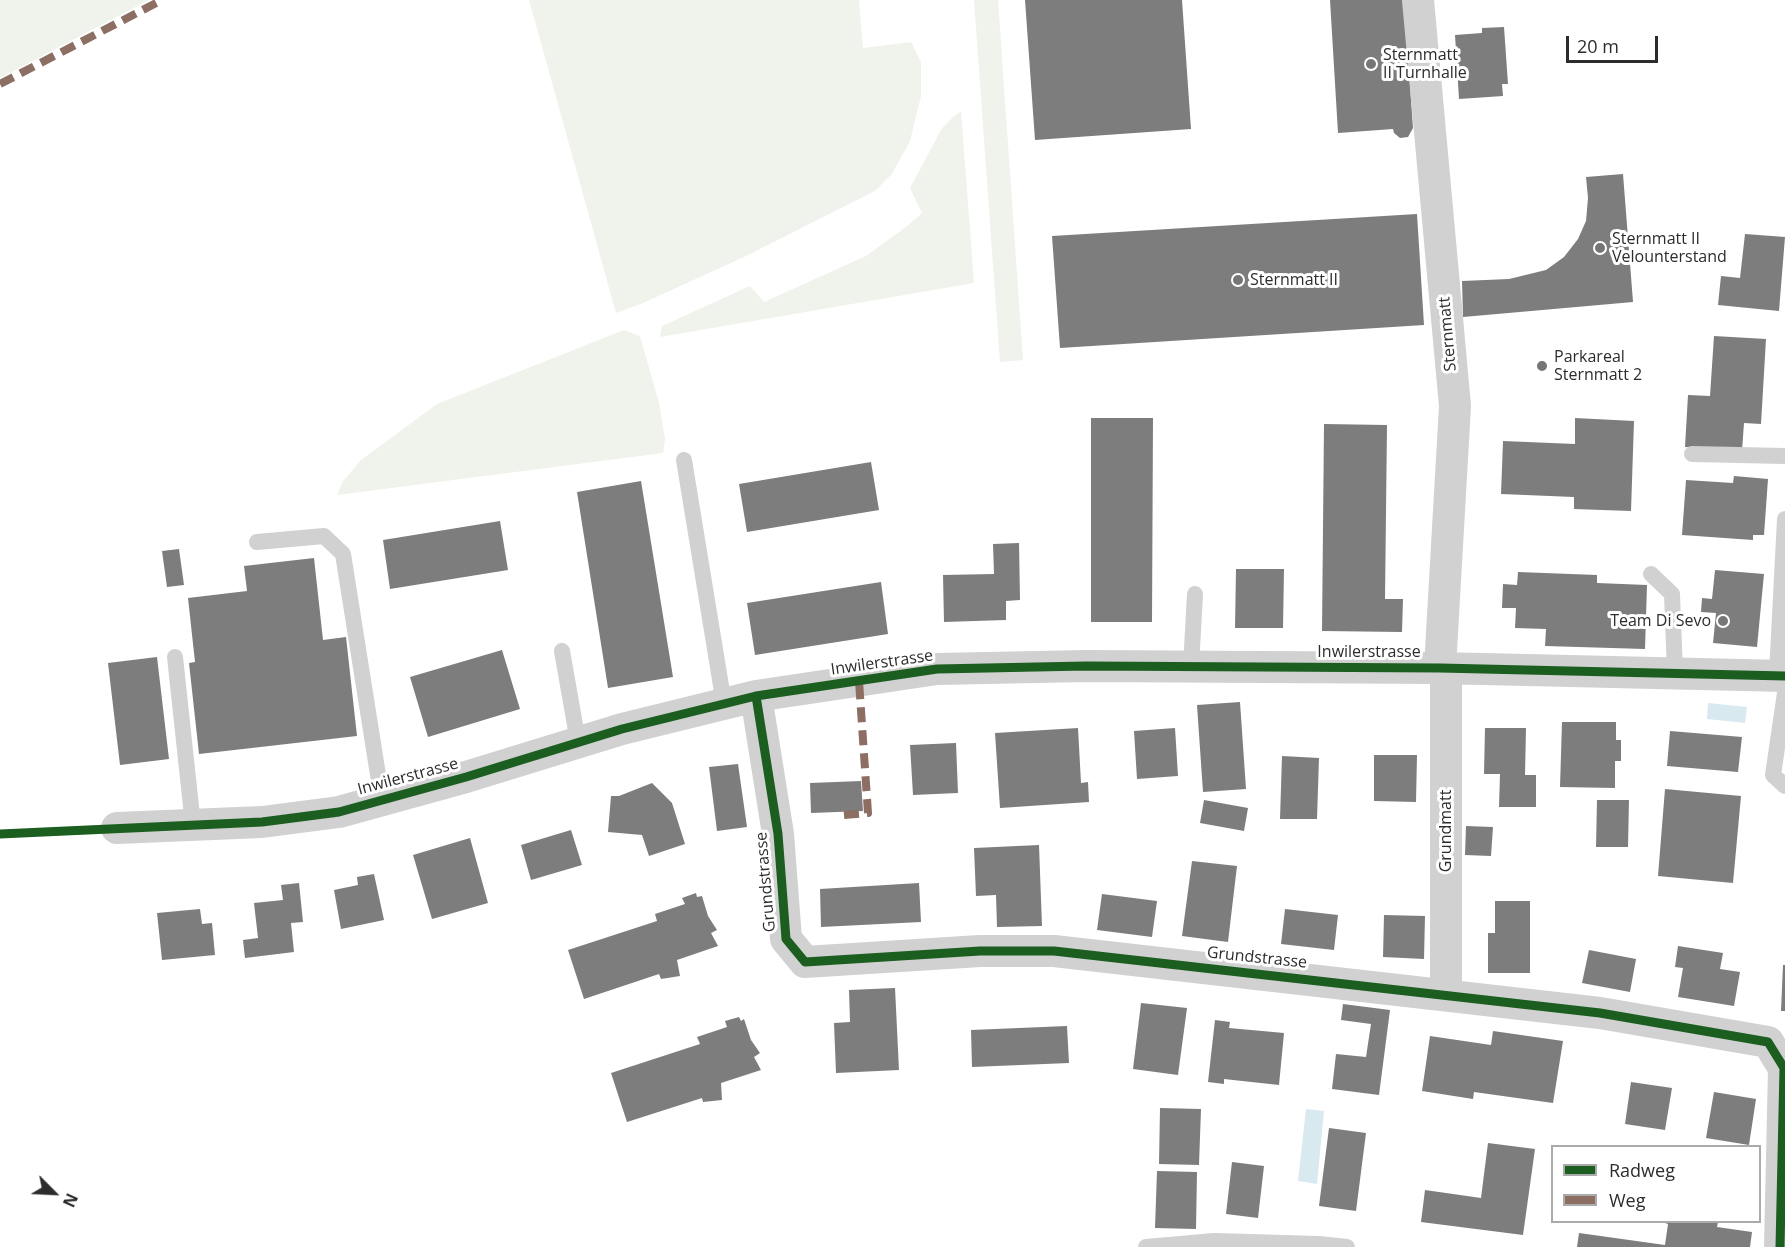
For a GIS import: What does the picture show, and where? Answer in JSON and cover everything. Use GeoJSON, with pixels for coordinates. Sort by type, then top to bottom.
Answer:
{"type":"FeatureCollection","features":[{"type":"Feature","properties":{"kind":"street","name":"Sternmatt"},"geometry":{"type":"LineString","coordinates":[[1418,0],[1455,406],[1443,668]]}},
{"type":"Feature","properties":{"kind":"street","name":"Inwilerstrasse"},"geometry":{"type":"LineString","coordinates":[[117,828],[262,822],[339,812],[466,777],[622,729],[756,696],[937,669],[1086,666],[1443,668],[1675,673],[1782,681]]}},
{"type":"Feature","properties":{"kind":"street","name":"Grundmatt"},"geometry":{"type":"LineString","coordinates":[[1443,668],[1446,994]]}},
{"type":"Feature","properties":{"kind":"street","name":"Grundstrasse"},"geometry":{"type":"LineString","coordinates":[[756,696],[778,834],[786,939],[805,962],[980,951],[1054,951],[1600,1013],[1768,1042],[1784,1068],[1780,1247]]}},
{"type":"Feature","properties":{"kind":"lane"},"geometry":{"type":"LineString","coordinates":[[1692,454],[1785,456]]}},
{"type":"Feature","properties":{"kind":"lane"},"geometry":{"type":"LineString","coordinates":[[684,460],[724,704]]}},
{"type":"Feature","properties":{"kind":"lane"},"geometry":{"type":"LineString","coordinates":[[1785,519],[1782,681],[1773,776],[1785,786]]}},
{"type":"Feature","properties":{"kind":"lane"},"geometry":{"type":"LineString","coordinates":[[257,542],[324,536],[343,554],[382,800]]}},
{"type":"Feature","properties":{"kind":"lane"},"geometry":{"type":"LineString","coordinates":[[1651,574],[1672,594],[1675,673]]}},
{"type":"Feature","properties":{"kind":"lane"},"geometry":{"type":"LineString","coordinates":[[1191,667],[1195,594]]}},
{"type":"Feature","properties":{"kind":"lane"},"geometry":{"type":"LineString","coordinates":[[562,651],[578,742]]}},
{"type":"Feature","properties":{"kind":"lane"},"geometry":{"type":"LineString","coordinates":[[175,657],[193,825]]}},
{"type":"Feature","properties":{"kind":"lane"},"geometry":{"type":"LineString","coordinates":[[1146,1247],[1214,1241],[1347,1247]]}},
{"type":"Feature","properties":{"kind":"shaded area"},"geometry":{"type":"Polygon","coordinates":[[[0,0],[149,0],[0,78],[0,0]]]}},
{"type":"Feature","properties":{"kind":"shaded area"},"geometry":{"type":"Polygon","coordinates":[[[529,0],[859,0],[863,48],[911,42],[921,62],[921,96],[910,141],[892,174],[875,191],[744,257],[616,313],[529,0]]]}},
{"type":"Feature","properties":{"kind":"shaded area"},"geometry":{"type":"Polygon","coordinates":[[[974,0],[998,0],[1023,360],[1000,362],[974,0]]]}},
{"type":"Feature","properties":{"kind":"shaded area"},"geometry":{"type":"Polygon","coordinates":[[[961,111],[974,283],[660,337],[662,326],[750,286],[764,302],[866,256],[906,227],[922,213],[910,188],[942,128],[961,111]]]}},
{"type":"Feature","properties":{"kind":"shaded area"},"geometry":{"type":"Polygon","coordinates":[[[624,330],[640,336],[659,403],[665,439],[663,453],[337,495],[343,481],[361,460],[437,404],[624,330]]]}},
{"type":"Feature","properties":{"kind":"shaded area"},"geometry":{"type":"Polygon","coordinates":[[[1708,703],[1747,707],[1745,723],[1707,719],[1708,703]]]}},
{"type":"Feature","properties":{"kind":"shaded area"},"geometry":{"type":"Polygon","coordinates":[[[1306,1109],[1324,1111],[1317,1184],[1298,1181],[1306,1109]]]}},
{"type":"Feature","properties":{"kind":"building"},"geometry":{"type":"Polygon","coordinates":[[[1025,0],[1182,0],[1191,129],[1035,140],[1025,0]]]}},
{"type":"Feature","properties":{"kind":"building","name":"Sternmatt II Turnhalle"},"geometry":{"type":"Polygon","coordinates":[[[1330,0],[1404,0],[1413,128],[1408,137],[1400,138],[1393,129],[1338,133],[1330,0]]]}},
{"type":"Feature","properties":{"kind":"building"},"geometry":{"type":"Polygon","coordinates":[[[1504,27],[1508,84],[1502,84],[1503,96],[1459,99],[1455,35],[1482,33],[1482,28],[1504,27]]]}},
{"type":"Feature","properties":{"kind":"building","name":"Sternmatt II Velounterstand"},"geometry":{"type":"Polygon","coordinates":[[[1623,174],[1633,302],[1463,317],[1462,281],[1509,279],[1546,270],[1564,257],[1578,239],[1586,221],[1588,198],[1586,177],[1623,174]]]}},
{"type":"Feature","properties":{"kind":"building","name":"Sternmatt II"},"geometry":{"type":"Polygon","coordinates":[[[1417,214],[1424,325],[1060,348],[1052,236],[1417,214]]]}},
{"type":"Feature","properties":{"kind":"building"},"geometry":{"type":"Polygon","coordinates":[[[1745,234],[1785,237],[1779,311],[1718,305],[1721,276],[1740,278],[1745,234]]]}},
{"type":"Feature","properties":{"kind":"building"},"geometry":{"type":"Polygon","coordinates":[[[1714,336],[1766,339],[1761,424],[1744,423],[1742,451],[1685,447],[1688,395],[1710,396],[1714,336]]]}},
{"type":"Feature","properties":{"kind":"building"},"geometry":{"type":"Polygon","coordinates":[[[1091,418],[1153,418],[1152,622],[1091,622],[1091,418]]]}},
{"type":"Feature","properties":{"kind":"building"},"geometry":{"type":"Polygon","coordinates":[[[1575,418],[1634,421],[1631,511],[1574,509],[1574,497],[1501,494],[1503,441],[1575,444],[1575,418]]]}},
{"type":"Feature","properties":{"kind":"building"},"geometry":{"type":"Polygon","coordinates":[[[1324,424],[1387,425],[1385,599],[1403,599],[1402,632],[1322,631],[1324,424]]]}},
{"type":"Feature","properties":{"kind":"building"},"geometry":{"type":"Polygon","coordinates":[[[871,462],[879,510],[747,532],[739,484],[871,462]]]}},
{"type":"Feature","properties":{"kind":"building"},"geometry":{"type":"Polygon","coordinates":[[[1734,476],[1768,479],[1764,535],[1753,535],[1753,540],[1682,535],[1686,480],[1733,483],[1734,476]]]}},
{"type":"Feature","properties":{"kind":"building"},"geometry":{"type":"Polygon","coordinates":[[[641,481],[673,677],[608,688],[577,492],[641,481]]]}},
{"type":"Feature","properties":{"kind":"building"},"geometry":{"type":"Polygon","coordinates":[[[500,521],[508,570],[390,589],[383,540],[500,521]]]}},
{"type":"Feature","properties":{"kind":"building"},"geometry":{"type":"Polygon","coordinates":[[[1019,543],[1020,600],[1006,601],[1006,620],[944,622],[943,575],[994,574],[993,544],[1019,543]]]}},
{"type":"Feature","properties":{"kind":"building"},"geometry":{"type":"Polygon","coordinates":[[[179,549],[184,585],[167,587],[162,551],[179,549]]]}},
{"type":"Feature","properties":{"kind":"building"},"geometry":{"type":"Polygon","coordinates":[[[314,558],[323,640],[346,637],[357,736],[199,754],[189,663],[195,662],[188,598],[247,591],[244,566],[314,558]]]}},
{"type":"Feature","properties":{"kind":"building"},"geometry":{"type":"Polygon","coordinates":[[[1236,569],[1284,569],[1283,628],[1235,628],[1236,569]]]}},
{"type":"Feature","properties":{"kind":"building"},"geometry":{"type":"Polygon","coordinates":[[[1715,570],[1764,574],[1757,647],[1713,643],[1716,613],[1701,612],[1702,598],[1712,599],[1715,570]]]}},
{"type":"Feature","properties":{"kind":"building"},"geometry":{"type":"Polygon","coordinates":[[[1518,572],[1597,575],[1597,583],[1647,585],[1645,649],[1545,646],[1546,629],[1515,628],[1516,608],[1502,608],[1503,584],[1517,585],[1518,572]]]}},
{"type":"Feature","properties":{"kind":"building"},"geometry":{"type":"Polygon","coordinates":[[[881,582],[888,634],[755,655],[747,603],[881,582]]]}},
{"type":"Feature","properties":{"kind":"building"},"geometry":{"type":"Polygon","coordinates":[[[502,650],[520,709],[428,737],[410,677],[502,650]]]}},
{"type":"Feature","properties":{"kind":"building"},"geometry":{"type":"Polygon","coordinates":[[[157,657],[169,759],[120,765],[108,663],[157,657]]]}},
{"type":"Feature","properties":{"kind":"building"},"geometry":{"type":"Polygon","coordinates":[[[1240,702],[1246,789],[1203,792],[1197,705],[1240,702]]]}},
{"type":"Feature","properties":{"kind":"building"},"geometry":{"type":"Polygon","coordinates":[[[1562,722],[1616,722],[1616,740],[1621,740],[1621,761],[1615,761],[1615,788],[1560,787],[1562,722]]]}},
{"type":"Feature","properties":{"kind":"building"},"geometry":{"type":"Polygon","coordinates":[[[1078,728],[1081,783],[1088,782],[1089,802],[1000,808],[995,733],[1078,728]]]}},
{"type":"Feature","properties":{"kind":"building"},"geometry":{"type":"Polygon","coordinates":[[[1175,728],[1178,776],[1137,779],[1134,731],[1175,728]]]}},
{"type":"Feature","properties":{"kind":"building"},"geometry":{"type":"Polygon","coordinates":[[[1485,728],[1526,728],[1525,775],[1536,775],[1536,807],[1499,807],[1500,774],[1484,774],[1485,728]]]}},
{"type":"Feature","properties":{"kind":"building"},"geometry":{"type":"Polygon","coordinates":[[[1670,731],[1742,737],[1738,772],[1667,766],[1670,731]]]}},
{"type":"Feature","properties":{"kind":"building"},"geometry":{"type":"Polygon","coordinates":[[[956,743],[958,793],[913,795],[910,745],[956,743]]]}},
{"type":"Feature","properties":{"kind":"building"},"geometry":{"type":"Polygon","coordinates":[[[1374,755],[1417,755],[1416,802],[1374,801],[1374,755]]]}},
{"type":"Feature","properties":{"kind":"building"},"geometry":{"type":"Polygon","coordinates":[[[1282,756],[1319,758],[1317,819],[1280,819],[1282,756]]]}},
{"type":"Feature","properties":{"kind":"building"},"geometry":{"type":"Polygon","coordinates":[[[738,764],[747,827],[717,831],[709,767],[738,764]]]}},
{"type":"Feature","properties":{"kind":"building"},"geometry":{"type":"Polygon","coordinates":[[[861,781],[863,811],[811,813],[810,783],[861,781]]]}},
{"type":"Feature","properties":{"kind":"building"},"geometry":{"type":"Polygon","coordinates":[[[652,783],[672,803],[685,844],[649,856],[642,835],[608,832],[611,796],[619,796],[652,783]]]}},
{"type":"Feature","properties":{"kind":"building"},"geometry":{"type":"Polygon","coordinates":[[[1665,789],[1741,796],[1733,883],[1658,876],[1665,789]]]}},
{"type":"Feature","properties":{"kind":"building"},"geometry":{"type":"Polygon","coordinates":[[[1204,800],[1248,808],[1244,831],[1200,823],[1204,800]]]}},
{"type":"Feature","properties":{"kind":"building"},"geometry":{"type":"Polygon","coordinates":[[[1597,800],[1629,800],[1628,847],[1596,847],[1597,800]]]}},
{"type":"Feature","properties":{"kind":"building"},"geometry":{"type":"Polygon","coordinates":[[[1466,826],[1493,827],[1491,856],[1465,855],[1466,826]]]}},
{"type":"Feature","properties":{"kind":"building"},"geometry":{"type":"Polygon","coordinates":[[[571,830],[582,865],[531,880],[521,845],[571,830]]]}},
{"type":"Feature","properties":{"kind":"building"},"geometry":{"type":"Polygon","coordinates":[[[470,838],[488,903],[432,919],[413,855],[470,838]]]}},
{"type":"Feature","properties":{"kind":"building"},"geometry":{"type":"Polygon","coordinates":[[[1039,845],[1042,926],[997,927],[996,895],[976,896],[974,848],[1039,845]]]}},
{"type":"Feature","properties":{"kind":"building"},"geometry":{"type":"Polygon","coordinates":[[[1192,861],[1237,866],[1228,942],[1182,936],[1192,861]]]}},
{"type":"Feature","properties":{"kind":"building"},"geometry":{"type":"Polygon","coordinates":[[[374,874],[384,920],[341,929],[334,890],[358,885],[357,877],[374,874]]]}},
{"type":"Feature","properties":{"kind":"building"},"geometry":{"type":"Polygon","coordinates":[[[299,883],[303,922],[291,923],[294,952],[245,958],[243,940],[258,938],[254,903],[283,900],[281,885],[299,883]]]}},
{"type":"Feature","properties":{"kind":"building"},"geometry":{"type":"Polygon","coordinates":[[[919,883],[921,922],[821,927],[820,889],[919,883]]]}},
{"type":"Feature","properties":{"kind":"building"},"geometry":{"type":"Polygon","coordinates":[[[696,893],[697,897],[702,896],[708,916],[717,930],[711,933],[718,946],[677,960],[680,976],[661,979],[659,974],[584,999],[568,950],[657,921],[655,914],[685,904],[682,898],[696,893]]]}},
{"type":"Feature","properties":{"kind":"building"},"geometry":{"type":"Polygon","coordinates":[[[1102,894],[1157,901],[1152,937],[1097,930],[1102,894]]]}},
{"type":"Feature","properties":{"kind":"building"},"geometry":{"type":"Polygon","coordinates":[[[1495,901],[1530,901],[1530,973],[1488,973],[1488,933],[1495,933],[1495,901]]]}},
{"type":"Feature","properties":{"kind":"building"},"geometry":{"type":"Polygon","coordinates":[[[200,909],[202,924],[212,923],[215,955],[162,960],[157,913],[200,909]]]}},
{"type":"Feature","properties":{"kind":"building"},"geometry":{"type":"Polygon","coordinates":[[[1285,909],[1338,915],[1334,950],[1281,944],[1285,909]]]}},
{"type":"Feature","properties":{"kind":"building"},"geometry":{"type":"Polygon","coordinates":[[[1384,915],[1425,916],[1424,959],[1383,957],[1384,915]]]}},
{"type":"Feature","properties":{"kind":"building"},"geometry":{"type":"Polygon","coordinates":[[[1678,946],[1723,953],[1720,969],[1740,972],[1734,1006],[1678,997],[1683,968],[1675,967],[1678,946]]]}},
{"type":"Feature","properties":{"kind":"building"},"geometry":{"type":"Polygon","coordinates":[[[1589,950],[1636,959],[1630,992],[1582,983],[1589,950]]]}},
{"type":"Feature","properties":{"kind":"building"},"geometry":{"type":"Polygon","coordinates":[[[1783,965],[1785,965],[1785,1011],[1781,1011],[1783,965]]]}},
{"type":"Feature","properties":{"kind":"building"},"geometry":{"type":"Polygon","coordinates":[[[895,988],[899,1070],[836,1073],[834,1023],[850,1022],[849,990],[895,988]]]}},
{"type":"Feature","properties":{"kind":"building"},"geometry":{"type":"Polygon","coordinates":[[[1141,1003],[1187,1008],[1178,1075],[1133,1069],[1141,1003]]]}},
{"type":"Feature","properties":{"kind":"building"},"geometry":{"type":"Polygon","coordinates":[[[1343,1004],[1390,1010],[1379,1095],[1332,1089],[1336,1054],[1366,1057],[1371,1024],[1341,1020],[1343,1004]]]}},
{"type":"Feature","properties":{"kind":"building"},"geometry":{"type":"Polygon","coordinates":[[[739,1017],[741,1021],[744,1019],[751,1040],[760,1053],[754,1057],[761,1070],[721,1083],[722,1100],[703,1102],[702,1098],[627,1122],[611,1073],[700,1044],[697,1037],[727,1027],[725,1021],[739,1017]]]}},
{"type":"Feature","properties":{"kind":"building"},"geometry":{"type":"Polygon","coordinates":[[[1215,1020],[1230,1022],[1229,1028],[1284,1033],[1279,1085],[1224,1079],[1224,1084],[1208,1082],[1215,1020]]]}},
{"type":"Feature","properties":{"kind":"building"},"geometry":{"type":"Polygon","coordinates":[[[1067,1026],[1069,1063],[972,1067],[971,1030],[1067,1026]]]}},
{"type":"Feature","properties":{"kind":"building"},"geometry":{"type":"Polygon","coordinates":[[[1493,1031],[1563,1041],[1553,1103],[1474,1092],[1473,1099],[1422,1091],[1430,1036],[1491,1045],[1493,1031]]]}},
{"type":"Feature","properties":{"kind":"building"},"geometry":{"type":"Polygon","coordinates":[[[1631,1082],[1672,1088],[1665,1130],[1625,1124],[1631,1082]]]}},
{"type":"Feature","properties":{"kind":"building"},"geometry":{"type":"Polygon","coordinates":[[[1714,1092],[1756,1099],[1749,1145],[1706,1138],[1714,1092]]]}},
{"type":"Feature","properties":{"kind":"building"},"geometry":{"type":"Polygon","coordinates":[[[1160,1108],[1201,1109],[1199,1165],[1159,1164],[1160,1108]]]}},
{"type":"Feature","properties":{"kind":"building"},"geometry":{"type":"Polygon","coordinates":[[[1329,1128],[1366,1133],[1356,1211],[1319,1206],[1329,1128]]]}},
{"type":"Feature","properties":{"kind":"building"},"geometry":{"type":"Polygon","coordinates":[[[1488,1143],[1535,1149],[1523,1235],[1421,1222],[1425,1190],[1481,1198],[1488,1143]]]}},
{"type":"Feature","properties":{"kind":"building"},"geometry":{"type":"Polygon","coordinates":[[[1232,1162],[1264,1166],[1258,1218],[1226,1214],[1232,1162]]]}},
{"type":"Feature","properties":{"kind":"building"},"geometry":{"type":"Polygon","coordinates":[[[1157,1171],[1197,1172],[1196,1229],[1155,1228],[1157,1171]]]}},
{"type":"Feature","properties":{"kind":"building"},"geometry":{"type":"Polygon","coordinates":[[[1665,1223],[1718,1223],[1717,1227],[1752,1232],[1750,1247],[1577,1247],[1579,1233],[1665,1245],[1668,1224],[1665,1223]]]}},
{"type":"Feature","properties":{"kind":"marked path"},"geometry":{"type":"LineString","coordinates":[[0,84],[162,0]]}},
{"type":"Feature","properties":{"kind":"marked path"},"geometry":{"type":"LineString","coordinates":[[844,815],[868,813],[859,681]]}},
{"type":"Feature","properties":{"kind":"cycle path"},"geometry":{"type":"LineString","coordinates":[[0,834],[262,822],[339,812],[466,777],[622,729],[756,696],[937,669],[1086,666],[1440,668],[1785,676]]}},
{"type":"Feature","properties":{"kind":"cycle path"},"geometry":{"type":"LineString","coordinates":[[756,696],[778,834],[786,939],[805,962],[980,951],[1054,951],[1600,1013],[1768,1042],[1784,1068],[1780,1247]]}},
{"type":"Feature","properties":{"kind":"place","name":"Sternmatt II Turnhalle"},"geometry":{"type":"Point","coordinates":[1371,64]}},
{"type":"Feature","properties":{"kind":"place","name":"Sternmatt II Velounterstand"},"geometry":{"type":"Point","coordinates":[1600,248]}},
{"type":"Feature","properties":{"kind":"place","name":"Sternmatt II"},"geometry":{"type":"Point","coordinates":[1238,280]}},
{"type":"Feature","properties":{"kind":"place","name":"Parkareal Sternmatt 2"},"geometry":{"type":"Point","coordinates":[1542,366]}},
{"type":"Feature","properties":{"kind":"place","name":"Team Di Sevo"},"geometry":{"type":"Point","coordinates":[1723,621]}}]}
